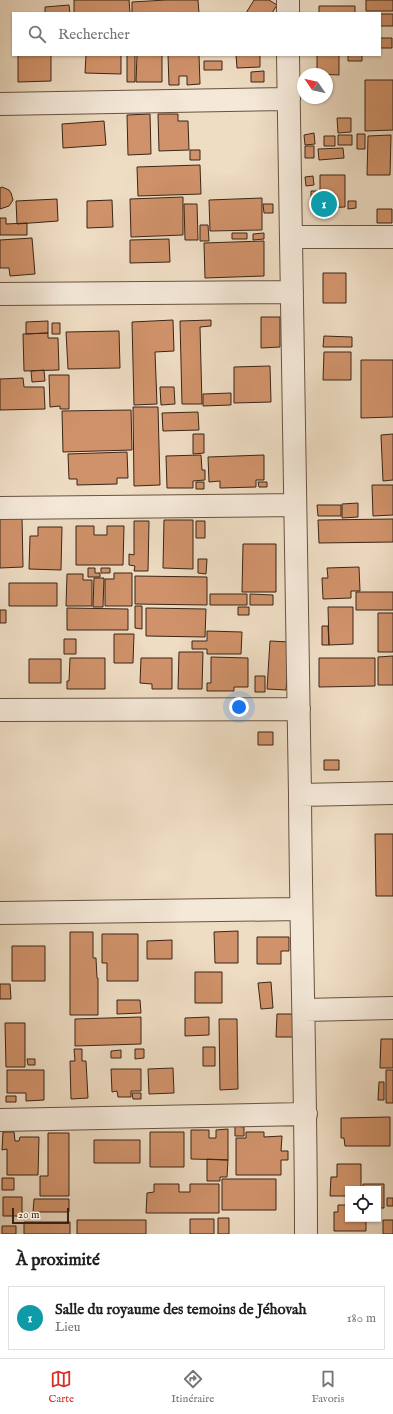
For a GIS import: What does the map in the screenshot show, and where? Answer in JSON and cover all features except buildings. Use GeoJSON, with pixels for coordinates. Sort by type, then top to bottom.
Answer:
{"type":"FeatureCollection","features":[{"type":"Feature","properties":{"kind":"street"},"geometry":{"type":"LineString","coordinates":[[288,0],[288,12]]}},
{"type":"Feature","properties":{"kind":"street"},"geometry":{"type":"LineString","coordinates":[[288,56],[301,909],[306,1114],[306,1234]]}},
{"type":"Feature","properties":{"kind":"street"},"geometry":{"type":"LineString","coordinates":[[0,104],[289,99]]}},
{"type":"Feature","properties":{"kind":"street"},"geometry":{"type":"LineString","coordinates":[[291,237],[393,237]]}},
{"type":"Feature","properties":{"kind":"street"},"geometry":{"type":"LineString","coordinates":[[0,294],[292,292]]}},
{"type":"Feature","properties":{"kind":"street"},"geometry":{"type":"LineString","coordinates":[[0,508],[295,505]]}},
{"type":"Feature","properties":{"kind":"street"},"geometry":{"type":"LineString","coordinates":[[0,710],[299,709]]}},
{"type":"Feature","properties":{"kind":"street"},"geometry":{"type":"LineString","coordinates":[[300,795],[393,794]]}},
{"type":"Feature","properties":{"kind":"street"},"geometry":{"type":"LineString","coordinates":[[0,913],[301,909]]}},
{"type":"Feature","properties":{"kind":"street"},"geometry":{"type":"LineString","coordinates":[[304,1010],[393,1008]]}},
{"type":"Feature","properties":{"kind":"street"},"geometry":{"type":"LineString","coordinates":[[0,1120],[306,1114]]}},
{"type":"Feature","properties":{"kind":"place","name":"Salle du royaume des temoins de Jéhovah"},"geometry":{"type":"Point","coordinates":[324,204]}}]}
